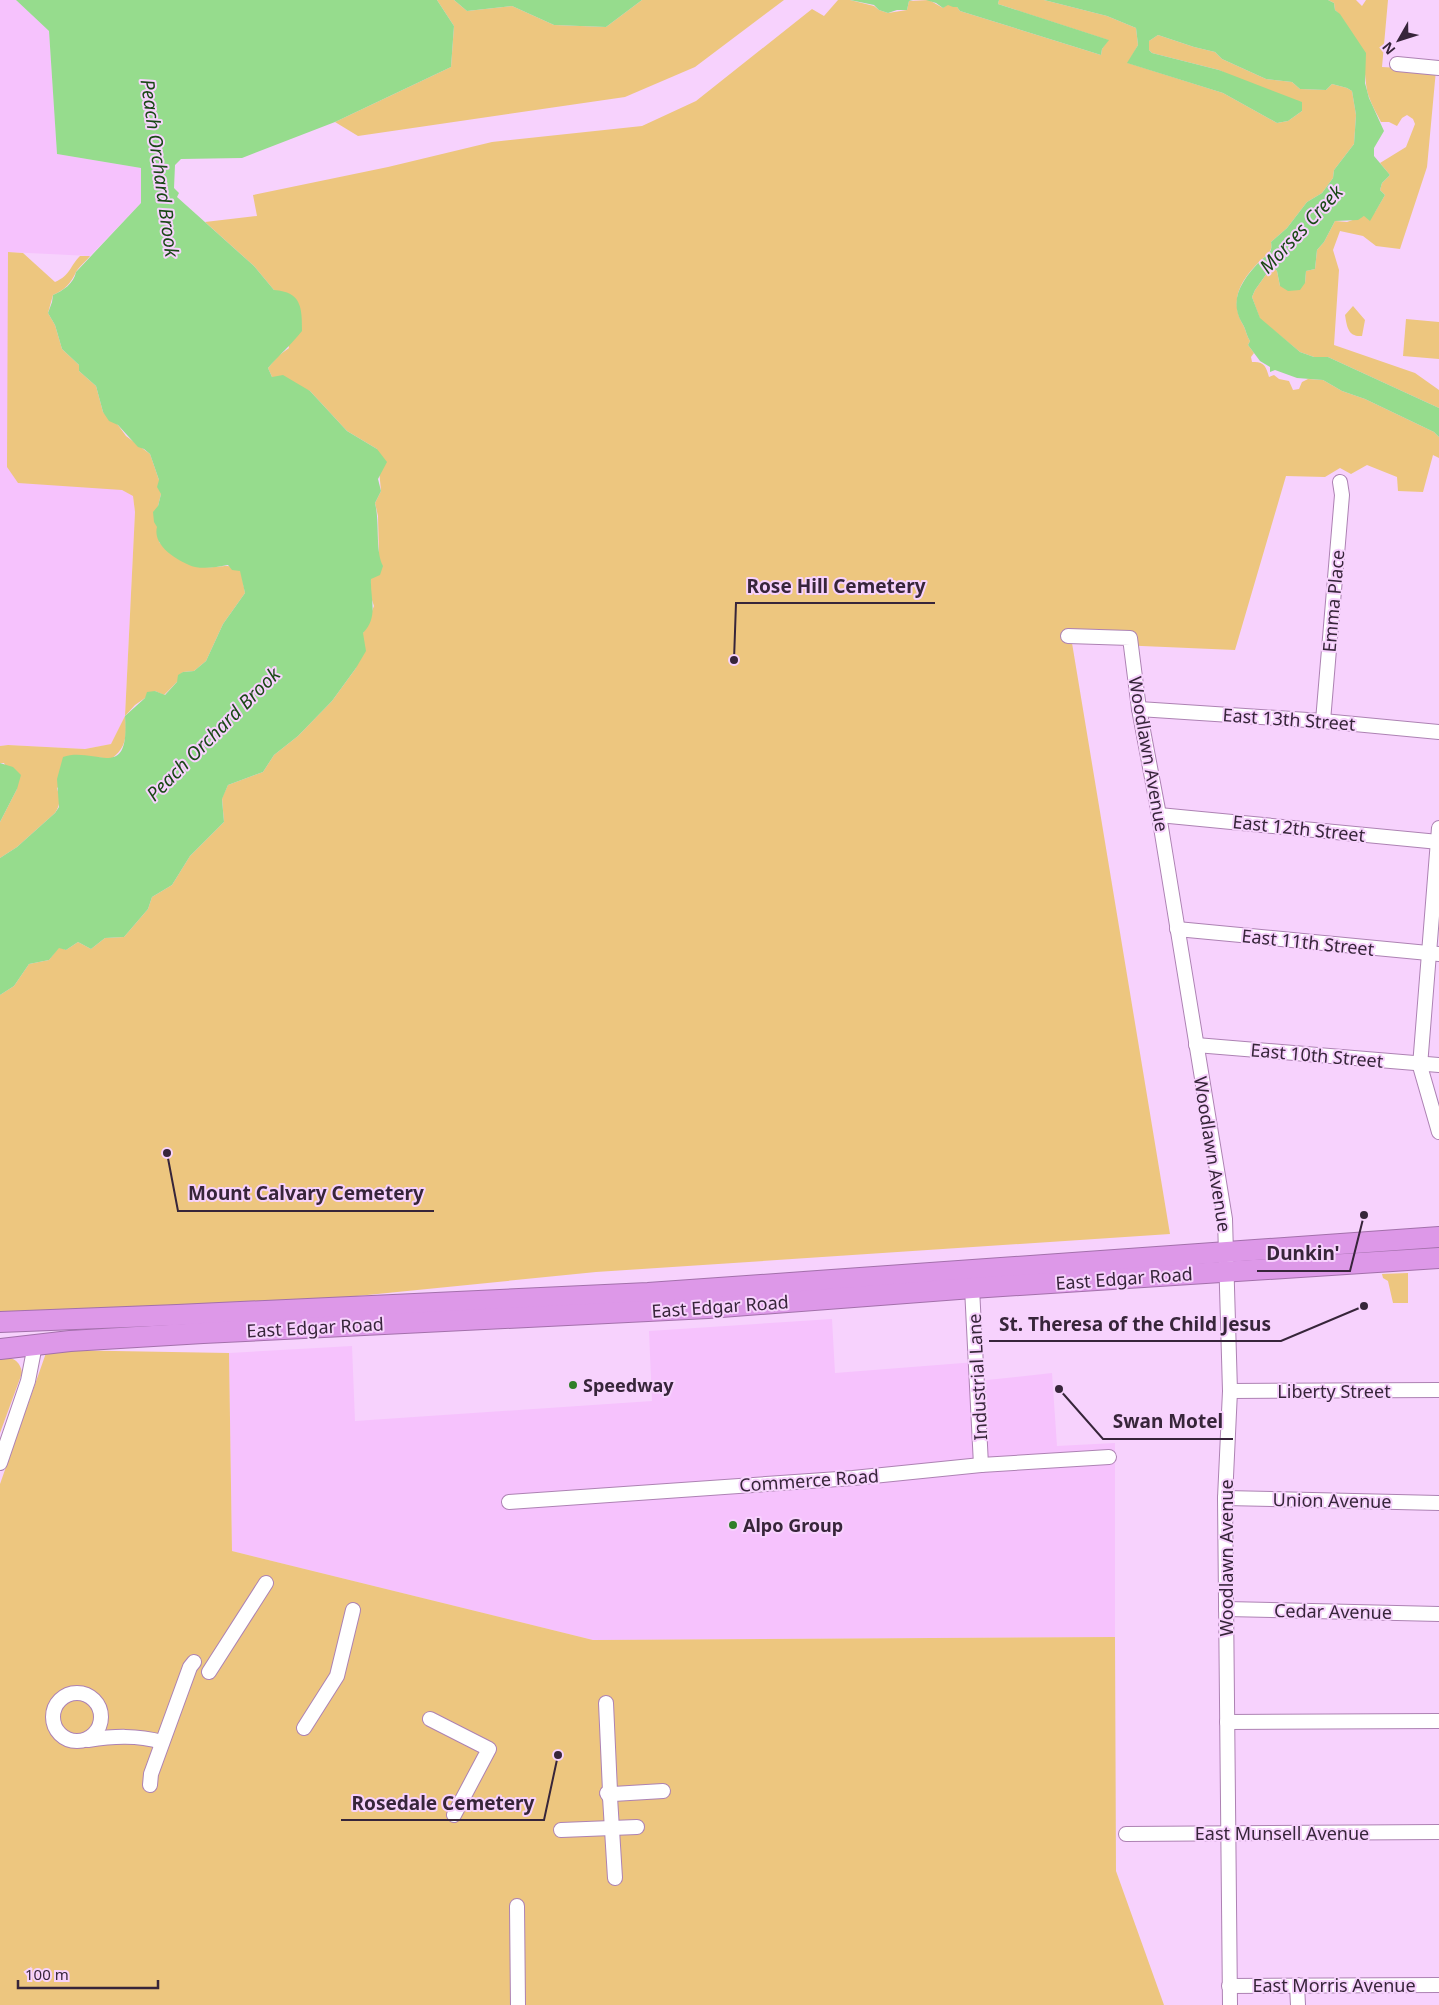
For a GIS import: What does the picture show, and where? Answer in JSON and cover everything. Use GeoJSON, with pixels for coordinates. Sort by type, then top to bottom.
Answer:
{"type":"FeatureCollection","features":[{"type":"Feature","properties":{"kind":"highway","name":"East Edgar Road"},"geometry":{"type":"LineString","coordinates":[[0,1322],[177,1316],[648,1293],[1439,1237]]}},
{"type":"Feature","properties":{"kind":"highway","name":"East Edgar Road"},"geometry":{"type":"LineString","coordinates":[[0,1348],[120,1338],[708,1308],[972,1288],[1439,1258]]}},
{"type":"Feature","properties":{"kind":"highway"},"geometry":{"type":"LineString","coordinates":[[0,1336],[48,1333],[120,1338]]}},
{"type":"Feature","properties":{"kind":"street"},"geometry":{"type":"LineString","coordinates":[[1397,64],[1439,68]]}},
{"type":"Feature","properties":{"kind":"street","name":"Emma Place"},"geometry":{"type":"LineString","coordinates":[[1323,721],[1342,495],[1340,482]]}},
{"type":"Feature","properties":{"kind":"street","name":"Woodlawn Avenue"},"geometry":{"type":"LineString","coordinates":[[1068,636],[1130,638],[1139,709],[1159,815],[1225,1219],[1230,1391],[1225,1498],[1230,2005]]}},
{"type":"Feature","properties":{"kind":"street","name":"East 13th Street"},"geometry":{"type":"LineString","coordinates":[[1139,709],[1323,721],[1439,732]]}},
{"type":"Feature","properties":{"kind":"street","name":"East 12th Street"},"geometry":{"type":"LineString","coordinates":[[1159,815],[1439,837]]}},
{"type":"Feature","properties":{"kind":"street"},"geometry":{"type":"LineString","coordinates":[[1439,837],[1434,954],[1420,1064],[1439,1132]]}},
{"type":"Feature","properties":{"kind":"street","name":"East 11th Street"},"geometry":{"type":"LineString","coordinates":[[1177,929],[1434,954]]}},
{"type":"Feature","properties":{"kind":"street","name":"East 10th Street"},"geometry":{"type":"LineString","coordinates":[[1196,1045],[1439,1065]]}},
{"type":"Feature","properties":{"kind":"street","name":"Industrial Lane"},"geometry":{"type":"LineString","coordinates":[[972,1288],[981,1465]]}},
{"type":"Feature","properties":{"kind":"street"},"geometry":{"type":"LineString","coordinates":[[0,1463],[28,1381],[35,1344]]}},
{"type":"Feature","properties":{"kind":"street","name":"Liberty Street"},"geometry":{"type":"LineString","coordinates":[[1230,1391],[1439,1390]]}},
{"type":"Feature","properties":{"kind":"street","name":"Commerce Road"},"geometry":{"type":"LineString","coordinates":[[509,1502],[853,1478],[981,1465],[1109,1457]]}},
{"type":"Feature","properties":{"kind":"street","name":"Union Avenue"},"geometry":{"type":"LineString","coordinates":[[1225,1498],[1439,1503]]}},
{"type":"Feature","properties":{"kind":"street"},"geometry":{"type":"LineString","coordinates":[[209,1672],[266,1582]]}},
{"type":"Feature","properties":{"kind":"street","name":"Cedar Avenue"},"geometry":{"type":"LineString","coordinates":[[1226,1609],[1439,1614]]}},
{"type":"Feature","properties":{"kind":"street"},"geometry":{"type":"LineString","coordinates":[[304,1728],[337,1676],[353,1610]]}},
{"type":"Feature","properties":{"kind":"street"},"geometry":{"type":"LineString","coordinates":[[150,1785],[151,1774],[162,1742],[190,1667],[194,1662]]}},
{"type":"Feature","properties":{"kind":"street"},"geometry":{"type":"LineString","coordinates":[[606,1702],[615,1878]]}},
{"type":"Feature","properties":{"kind":"street"},"geometry":{"type":"LineString","coordinates":[[430,1719],[489,1749],[454,1816]]}},
{"type":"Feature","properties":{"kind":"street"},"geometry":{"type":"LineString","coordinates":[[1227,1722],[1439,1721]]}},
{"type":"Feature","properties":{"kind":"street"},"geometry":{"type":"LineString","coordinates":[[88,1740],[111,1736],[131,1736],[162,1742]]}},
{"type":"Feature","properties":{"kind":"street"},"geometry":{"type":"LineString","coordinates":[[611,1794],[663,1792]]}},
{"type":"Feature","properties":{"kind":"street"},"geometry":{"type":"LineString","coordinates":[[561,1830],[637,1827]]}},
{"type":"Feature","properties":{"kind":"street","name":"East Munsell Avenue"},"geometry":{"type":"LineString","coordinates":[[1126,1834],[1439,1832]]}},
{"type":"Feature","properties":{"kind":"street"},"geometry":{"type":"LineString","coordinates":[[517,1906],[518,2005]]}},
{"type":"Feature","properties":{"kind":"street"},"geometry":{"type":"LineString","coordinates":[[1297,1985],[1298,2005]]}},
{"type":"Feature","properties":{"kind":"street","name":"East Morris Avenue"},"geometry":{"type":"LineString","coordinates":[[1229,1986],[1439,1985]]}},
{"type":"Feature","properties":{"kind":"shaded area"},"geometry":{"type":"Polygon","coordinates":[[[0,0],[16,0],[49,31],[57,154],[141,168],[141,203],[90,256],[8,252],[122,490],[133,495],[135,512],[125,716],[112,744],[85,749],[0,746],[0,0]]]}},
{"type":"Feature","properties":{"kind":"shaded area"},"geometry":{"type":"Polygon","coordinates":[[[437,0],[454,0],[467,11],[512,6],[554,25],[606,27],[642,0],[784,0],[695,67],[625,97],[358,136],[335,122],[451,67],[454,26],[437,0]]]}},
{"type":"Feature","properties":{"kind":"shaded area"},"geometry":{"type":"Polygon","coordinates":[[[838,0],[850,0],[874,6],[888,13],[907,10],[909,1],[929,0],[943,8],[948,4],[957,7],[960,11],[1101,55],[1102,49],[1108,40],[998,4],[999,0],[1044,0],[1107,16],[1136,28],[1138,45],[1128,63],[1223,93],[1277,123],[1288,121],[1302,111],[1219,70],[1152,53],[1149,50],[1149,41],[1158,35],[1215,52],[1222,59],[1266,79],[1292,82],[1300,89],[1326,90],[1332,84],[1352,91],[1356,115],[1354,144],[1334,170],[1333,178],[1322,193],[1307,202],[1287,228],[1271,242],[1269,253],[1243,282],[1237,297],[1238,314],[1250,341],[1248,345],[1254,353],[1251,357],[1252,362],[1262,363],[1269,377],[1274,375],[1279,379],[1289,381],[1293,390],[1299,389],[1302,382],[1308,379],[1323,380],[1342,391],[1365,399],[1434,432],[1439,437],[1439,458],[1433,455],[1423,492],[1398,491],[1397,477],[1367,465],[1351,474],[1340,468],[1325,477],[1286,476],[1235,650],[1072,643],[1170,1234],[596,1272],[347,1297],[0,1313],[0,995],[14,986],[29,964],[49,960],[59,947],[66,950],[78,942],[91,949],[105,938],[124,937],[148,909],[152,897],[172,885],[190,856],[224,822],[222,798],[228,785],[263,772],[274,755],[298,736],[332,701],[356,668],[363,633],[374,606],[370,594],[371,578],[379,559],[378,516],[375,503],[381,491],[377,449],[347,431],[310,391],[272,377],[268,368],[278,356],[289,348],[274,290],[254,266],[205,222],[257,216],[253,195],[388,167],[492,142],[642,126],[696,101],[812,9],[824,16],[838,0]]]}},
{"type":"Feature","properties":{"kind":"shaded area"},"geometry":{"type":"Polygon","coordinates":[[[1328,0],[1356,0],[1362,6],[1366,0],[1388,0],[1382,67],[1436,70],[1427,167],[1400,249],[1376,246],[1363,236],[1340,231],[1333,250],[1339,270],[1334,345],[1415,373],[1439,390],[1439,408],[1328,357],[1314,357],[1300,352],[1260,319],[1252,297],[1272,266],[1277,271],[1280,286],[1305,283],[1306,271],[1315,269],[1317,250],[1324,242],[1335,221],[1347,222],[1375,212],[1385,195],[1380,190],[1382,183],[1390,175],[1380,163],[1406,147],[1415,124],[1413,119],[1407,115],[1402,118],[1397,126],[1389,122],[1381,122],[1368,94],[1364,67],[1354,39],[1335,10],[1334,3],[1328,0]]]}},
{"type":"Feature","properties":{"kind":"shaded area"},"geometry":{"type":"Polygon","coordinates":[[[8,252],[23,253],[55,282],[67,274],[80,256],[90,256],[77,270],[67,286],[53,295],[48,313],[55,325],[62,349],[79,365],[79,371],[96,386],[103,412],[118,425],[126,436],[150,454],[159,480],[161,494],[158,506],[159,542],[171,553],[191,564],[206,567],[228,566],[241,571],[245,593],[223,624],[206,661],[194,671],[183,672],[177,682],[164,695],[155,691],[135,705],[125,716],[135,512],[133,496],[122,490],[18,483],[7,467],[8,252]]]}},
{"type":"Feature","properties":{"kind":"shaded area"},"geometry":{"type":"Polygon","coordinates":[[[1353,306],[1365,320],[1362,336],[1354,335],[1348,327],[1345,315],[1353,306]]]}},
{"type":"Feature","properties":{"kind":"shaded area"},"geometry":{"type":"Polygon","coordinates":[[[1406,319],[1439,322],[1439,359],[1403,356],[1406,319]]]}},
{"type":"Feature","properties":{"kind":"shaded area"},"geometry":{"type":"Polygon","coordinates":[[[125,716],[125,740],[116,755],[111,759],[95,757],[57,788],[59,801],[55,813],[17,847],[0,858],[0,822],[17,789],[4,763],[0,763],[0,746],[85,749],[111,744],[125,716]]]}},
{"type":"Feature","properties":{"kind":"shaded area"},"geometry":{"type":"Polygon","coordinates":[[[1408,1273],[1408,1303],[1393,1303],[1388,1281],[1383,1278],[1382,1274],[1408,1273]]]}},
{"type":"Feature","properties":{"kind":"shaded area"},"geometry":{"type":"Polygon","coordinates":[[[832,1319],[835,1373],[976,1362],[978,1381],[1052,1373],[1057,1446],[1115,1443],[1115,1637],[593,1640],[232,1551],[229,1353],[352,1346],[355,1421],[652,1401],[649,1331],[832,1319]]]}},
{"type":"Feature","properties":{"kind":"shaded area"},"geometry":{"type":"Polygon","coordinates":[[[57,1350],[229,1353],[232,1551],[593,1640],[1115,1637],[1116,1871],[1164,2005],[0,2005],[0,1484],[46,1353],[57,1350]]]}},
{"type":"Feature","properties":{"kind":"shaded area"},"geometry":{"type":"Polygon","coordinates":[[[0,1356],[15,1360],[22,1373],[0,1433],[0,1356]]]}},
{"type":"Feature","properties":{"kind":"water","name":"Peach Orchard Brook"},"geometry":{"type":"Polygon","coordinates":[[[16,0],[437,0],[454,26],[451,67],[335,122],[242,158],[181,159],[175,165],[174,188],[179,193],[177,197],[254,266],[274,290],[290,294],[301,308],[302,331],[268,368],[272,377],[283,375],[310,391],[347,431],[377,449],[387,462],[378,479],[381,491],[375,503],[379,553],[383,566],[380,575],[371,579],[373,608],[371,621],[363,633],[366,651],[332,701],[298,736],[274,755],[263,772],[228,785],[222,799],[224,822],[190,856],[172,885],[152,897],[148,909],[124,937],[105,938],[91,949],[78,942],[66,950],[59,948],[49,960],[29,964],[14,986],[0,995],[0,858],[17,847],[55,813],[59,807],[57,779],[63,757],[75,755],[108,758],[116,756],[122,750],[125,737],[125,716],[145,698],[147,692],[155,691],[165,695],[177,682],[178,675],[183,672],[194,671],[206,661],[223,624],[245,593],[240,571],[232,570],[228,565],[207,568],[195,567],[175,557],[163,547],[159,541],[157,527],[154,522],[153,512],[158,506],[161,494],[157,487],[159,480],[150,454],[138,447],[118,425],[109,421],[103,412],[96,386],[79,371],[79,365],[62,349],[55,325],[48,313],[53,295],[70,283],[76,272],[141,203],[141,168],[57,154],[49,31],[16,0]]]}},
{"type":"Feature","properties":{"kind":"water"},"geometry":{"type":"Polygon","coordinates":[[[454,0],[642,0],[606,27],[554,25],[512,6],[467,11],[454,0]]]}},
{"type":"Feature","properties":{"kind":"water"},"geometry":{"type":"Polygon","coordinates":[[[850,0],[913,0],[909,1],[907,10],[897,10],[888,13],[879,10],[874,5],[850,0]]]}},
{"type":"Feature","properties":{"kind":"water"},"geometry":{"type":"Polygon","coordinates":[[[926,0],[999,0],[998,4],[1109,40],[1102,49],[1101,55],[960,11],[957,7],[948,5],[943,8],[936,3],[926,0]]]}},
{"type":"Feature","properties":{"kind":"water","name":"Morses Creek"},"geometry":{"type":"Polygon","coordinates":[[[1044,0],[1328,0],[1334,3],[1335,10],[1340,14],[1366,53],[1365,83],[1369,98],[1384,131],[1374,148],[1374,156],[1390,175],[1382,183],[1380,190],[1385,195],[1370,221],[1364,216],[1358,220],[1335,221],[1324,242],[1317,250],[1315,269],[1306,271],[1305,283],[1300,290],[1288,291],[1280,286],[1277,271],[1272,266],[1252,297],[1260,318],[1300,352],[1314,357],[1328,357],[1439,408],[1439,437],[1434,432],[1365,399],[1342,391],[1323,380],[1297,378],[1275,370],[1270,372],[1270,367],[1260,361],[1248,345],[1250,341],[1238,314],[1237,298],[1243,282],[1269,253],[1271,242],[1287,228],[1307,202],[1322,193],[1333,178],[1334,170],[1354,144],[1356,115],[1352,91],[1332,84],[1326,90],[1300,89],[1292,82],[1266,79],[1222,59],[1215,52],[1158,35],[1149,41],[1149,50],[1152,53],[1219,70],[1302,102],[1302,111],[1288,121],[1277,123],[1223,93],[1127,63],[1138,45],[1136,28],[1107,16],[1044,0]]]}},
{"type":"Feature","properties":{"kind":"water"},"geometry":{"type":"Polygon","coordinates":[[[0,763],[13,767],[21,775],[17,789],[0,822],[0,763]]]}},
{"type":"Feature","properties":{"kind":"place","name":"Rose Hill Cemetery"},"geometry":{"type":"Point","coordinates":[734,660]}},
{"type":"Feature","properties":{"kind":"place","name":"Mount Calvary Cemetery"},"geometry":{"type":"Point","coordinates":[167,1153]}},
{"type":"Feature","properties":{"kind":"place","name":"Dunkin'"},"geometry":{"type":"Point","coordinates":[1364,1215]}},
{"type":"Feature","properties":{"kind":"place","name":"St. Theresa of the Child Jesus"},"geometry":{"type":"Point","coordinates":[1364,1306]}},
{"type":"Feature","properties":{"kind":"place","name":"Speedway"},"geometry":{"type":"Point","coordinates":[573,1385]}},
{"type":"Feature","properties":{"kind":"place","name":"Swan Motel"},"geometry":{"type":"Point","coordinates":[1059,1389]}},
{"type":"Feature","properties":{"kind":"place","name":"Alpo Group"},"geometry":{"type":"Point","coordinates":[733,1525]}},
{"type":"Feature","properties":{"kind":"place","name":"Rosedale Cemetery"},"geometry":{"type":"Point","coordinates":[558,1755]}}]}
